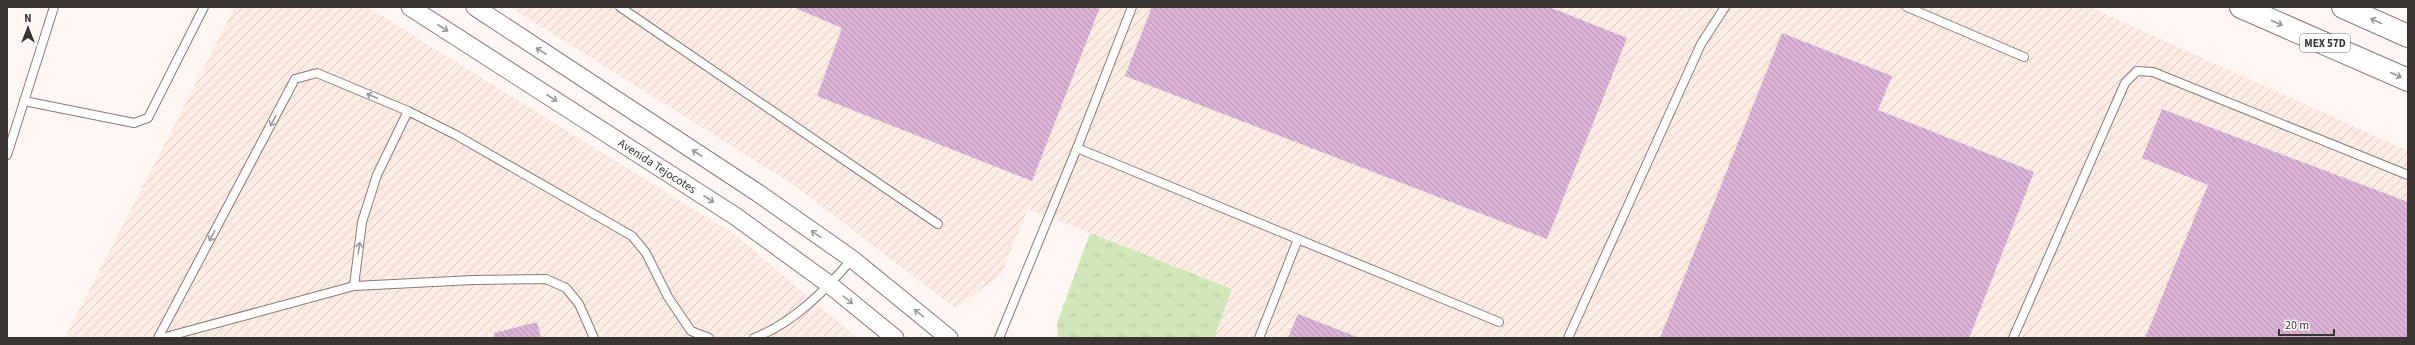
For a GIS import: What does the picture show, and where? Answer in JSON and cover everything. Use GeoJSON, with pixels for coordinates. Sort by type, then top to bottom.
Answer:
{"type":"FeatureCollection","features":[{"type":"Feature","properties":{"kind":"highway","name":"MEX 57D"},"geometry":{"type":"LineString","coordinates":[[2242,7],[2408,80]]}},
{"type":"Feature","properties":{"kind":"highway"},"geometry":{"type":"LineString","coordinates":[[2343,7],[2408,36]]}},
{"type":"Feature","properties":{"kind":"street","name":"Avenida Tejocotes"},"geometry":{"type":"LineString","coordinates":[[410,7],[734,216],[830,285],[895,338]]}},
{"type":"Feature","properties":{"kind":"street"},"geometry":{"type":"LineString","coordinates":[[475,7],[758,193],[852,259],[949,338]]}},
{"type":"Feature","properties":{"kind":"lane"},"geometry":{"type":"LineString","coordinates":[[7,155],[54,7]]}},
{"type":"Feature","properties":{"kind":"lane"},"geometry":{"type":"LineString","coordinates":[[24,101],[134,123],[142,122],[148,118],[204,7]]}},
{"type":"Feature","properties":{"kind":"lane"},"geometry":{"type":"LineString","coordinates":[[620,7],[938,224]]}},
{"type":"Feature","properties":{"kind":"lane"},"geometry":{"type":"LineString","coordinates":[[999,338],[1077,148],[1132,7]]}},
{"type":"Feature","properties":{"kind":"lane"},"geometry":{"type":"LineString","coordinates":[[1568,338],[1701,44],[1725,7]]}},
{"type":"Feature","properties":{"kind":"lane"},"geometry":{"type":"LineString","coordinates":[[1907,7],[2024,57]]}},
{"type":"Feature","properties":{"kind":"lane"},"geometry":{"type":"LineString","coordinates":[[2013,338],[2125,83],[2137,71],[2153,72],[2408,175]]}},
{"type":"Feature","properties":{"kind":"lane"},"geometry":{"type":"LineString","coordinates":[[158,338],[295,80],[317,72],[456,135],[632,236],[646,253],[668,297],[691,331],[709,338]]}},
{"type":"Feature","properties":{"kind":"lane"},"geometry":{"type":"LineString","coordinates":[[354,286],[364,215],[377,175],[408,112]]}},
{"type":"Feature","properties":{"kind":"lane"},"geometry":{"type":"LineString","coordinates":[[1077,148],[1500,322]]}},
{"type":"Feature","properties":{"kind":"lane"},"geometry":{"type":"LineString","coordinates":[[1259,338],[1298,239]]}},
{"type":"Feature","properties":{"kind":"lane"},"geometry":{"type":"LineString","coordinates":[[754,338],[776,329],[830,285],[852,259]]}},
{"type":"Feature","properties":{"kind":"lane"},"geometry":{"type":"LineString","coordinates":[[162,338],[354,286],[473,280],[546,279],[566,288],[579,304],[594,338]]}},
{"type":"Feature","properties":{"kind":"shaded area"},"geometry":{"type":"Polygon","coordinates":[[[235,7],[367,7],[735,235],[857,338],[65,338],[235,7]]]}},
{"type":"Feature","properties":{"kind":"shaded area"},"geometry":{"type":"Polygon","coordinates":[[[510,7],[1674,7],[1680,9],[1682,7],[2090,7],[2408,151],[2408,338],[1214,338],[1232,289],[1028,209],[1001,275],[955,308],[794,185],[510,7]]]}},
{"type":"Feature","properties":{"kind":"green space"},"geometry":{"type":"Polygon","coordinates":[[[1090,233],[1232,289],[1214,338],[1058,338],[1057,323],[1090,233]]]}},
{"type":"Feature","properties":{"kind":"building"},"geometry":{"type":"Polygon","coordinates":[[[793,7],[1100,7],[1032,181],[817,96],[842,28],[793,7]]]}},
{"type":"Feature","properties":{"kind":"building"},"geometry":{"type":"Polygon","coordinates":[[[1152,7],[1549,7],[1627,38],[1547,239],[1125,76],[1152,7]]]}},
{"type":"Feature","properties":{"kind":"building"},"geometry":{"type":"Polygon","coordinates":[[[1782,33],[1892,76],[1878,110],[2034,172],[1969,338],[1660,338],[1782,33]]]}},
{"type":"Feature","properties":{"kind":"building"},"geometry":{"type":"Polygon","coordinates":[[[2162,109],[2408,202],[2408,338],[2145,338],[2208,185],[2142,158],[2162,109]]]}},
{"type":"Feature","properties":{"kind":"building"},"geometry":{"type":"Polygon","coordinates":[[[1298,314],[1357,337],[1357,338],[1288,338],[1298,314]]]}},
{"type":"Feature","properties":{"kind":"building"},"geometry":{"type":"Polygon","coordinates":[[[537,322],[541,338],[494,338],[494,333],[537,322]]]}}]}
